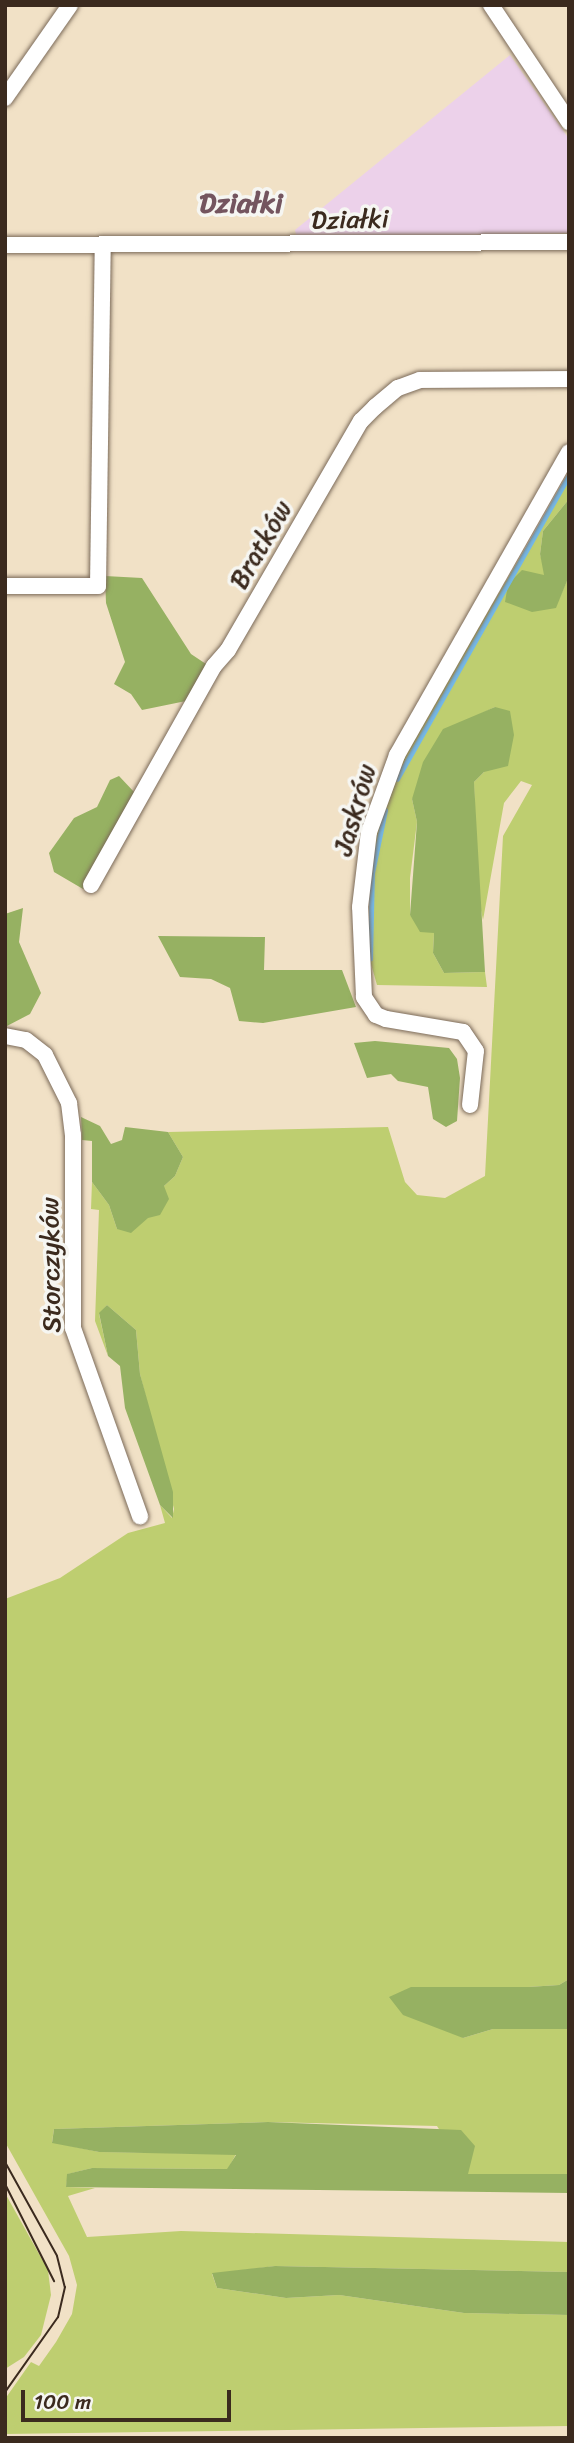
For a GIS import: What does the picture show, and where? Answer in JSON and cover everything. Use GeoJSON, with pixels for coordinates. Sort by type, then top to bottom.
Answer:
{"type":"FeatureCollection","features":[{"type":"Feature","properties":{"kind":"street"},"geometry":{"type":"LineString","coordinates":[[5,98],[70,5]]}},
{"type":"Feature","properties":{"kind":"street"},"geometry":{"type":"LineString","coordinates":[[491,5],[569,122]]}},
{"type":"Feature","properties":{"kind":"street","name":"Działki"},"geometry":{"type":"LineString","coordinates":[[5,245],[569,242]]}},
{"type":"Feature","properties":{"kind":"street"},"geometry":{"type":"LineString","coordinates":[[5,586],[98,586],[103,246]]}},
{"type":"Feature","properties":{"kind":"street","name":"Bratków"},"geometry":{"type":"LineString","coordinates":[[91,886],[214,666],[228,650],[361,421],[374,407],[398,388],[420,380],[569,379]]}},
{"type":"Feature","properties":{"kind":"street","name":"Jaskrów"},"geometry":{"type":"LineString","coordinates":[[471,1105],[476,1051],[463,1032],[380,1017],[364,997],[360,907],[369,832],[397,755],[569,452]]}},
{"type":"Feature","properties":{"kind":"street","name":"Storczyków"},"geometry":{"type":"LineString","coordinates":[[5,1036],[26,1040],[45,1055],[69,1103],[73,1135],[73,1328],[140,1516]]}},
{"type":"Feature","properties":{"kind":"shaded area"},"geometry":{"type":"Polygon","coordinates":[[[510,55],[569,139],[569,233],[297,238],[295,230],[510,55]]]}},
{"type":"Feature","properties":{"kind":"green space"},"geometry":{"type":"Polygon","coordinates":[[[569,475],[569,499],[543,531],[540,554],[555,608],[569,576],[569,1979],[559,1985],[528,1987],[411,1987],[463,2038],[493,2029],[569,2029],[569,2174],[467,2174],[437,2126],[268,2122],[54,2129],[52,2142],[99,2152],[236,2154],[228,2169],[92,2168],[68,2174],[66,2187],[95,2188],[68,2196],[87,2237],[181,2231],[569,2242],[569,2272],[275,2266],[212,2274],[217,2288],[286,2298],[339,2295],[464,2313],[569,2315],[569,2426],[5,2434],[5,2399],[31,2362],[39,2366],[56,2342],[72,2314],[77,2285],[69,2256],[5,2142],[5,1599],[60,1578],[128,1533],[165,1523],[160,1505],[172,1518],[174,1509],[140,1374],[136,1330],[107,1305],[99,1314],[108,1356],[95,1321],[99,1210],[91,1209],[92,1182],[109,1205],[117,1229],[175,1176],[183,1157],[168,1132],[388,1127],[405,1182],[417,1195],[445,1198],[485,1176],[503,836],[532,785],[521,781],[504,803],[483,920],[477,891],[474,782],[484,772],[495,707],[476,716],[412,799],[417,822],[410,878],[410,915],[434,933],[433,953],[444,973],[485,972],[487,987],[377,985],[371,964],[371,863],[378,829],[410,743],[569,475]]]}},
{"type":"Feature","properties":{"kind":"green space"},"geometry":{"type":"Polygon","coordinates":[[[569,499],[569,576],[556,608],[532,612],[505,602],[508,584],[522,570],[544,575],[540,554],[543,531],[569,499]]]}},
{"type":"Feature","properties":{"kind":"green space"},"geometry":{"type":"Polygon","coordinates":[[[105,576],[142,578],[191,654],[206,664],[186,701],[142,710],[131,694],[114,684],[125,662],[106,603],[105,576]]]}},
{"type":"Feature","properties":{"kind":"green space"},"geometry":{"type":"Polygon","coordinates":[[[495,707],[510,711],[514,735],[508,766],[484,772],[474,782],[485,972],[444,973],[433,953],[434,933],[420,932],[410,915],[417,822],[412,799],[423,762],[443,729],[495,707]]]}},
{"type":"Feature","properties":{"kind":"green space"},"geometry":{"type":"Polygon","coordinates":[[[119,776],[135,793],[83,889],[54,872],[49,853],[74,818],[97,807],[110,780],[119,776]]]}},
{"type":"Feature","properties":{"kind":"green space"},"geometry":{"type":"Polygon","coordinates":[[[23,908],[19,942],[41,993],[30,1014],[5,1027],[5,914],[23,908]]]}},
{"type":"Feature","properties":{"kind":"green space"},"geometry":{"type":"Polygon","coordinates":[[[158,936],[265,937],[264,970],[342,970],[356,1007],[263,1023],[239,1021],[230,988],[211,979],[180,977],[158,936]]]}},
{"type":"Feature","properties":{"kind":"green space"},"geometry":{"type":"Polygon","coordinates":[[[375,1041],[449,1048],[457,1059],[460,1078],[457,1121],[446,1127],[433,1119],[428,1087],[398,1081],[391,1074],[367,1078],[354,1043],[375,1041]]]}},
{"type":"Feature","properties":{"kind":"green space"},"geometry":{"type":"Polygon","coordinates":[[[81,1117],[100,1126],[111,1144],[122,1140],[125,1127],[168,1132],[183,1157],[175,1176],[164,1186],[169,1199],[160,1215],[148,1218],[131,1233],[117,1229],[109,1205],[92,1182],[92,1141],[82,1140],[81,1117]]]}},
{"type":"Feature","properties":{"kind":"green space"},"geometry":{"type":"Polygon","coordinates":[[[107,1305],[136,1330],[140,1374],[173,1492],[173,1518],[160,1505],[125,1408],[120,1366],[108,1356],[99,1313],[107,1305]]]}},
{"type":"Feature","properties":{"kind":"green space"},"geometry":{"type":"Polygon","coordinates":[[[569,1979],[569,2029],[493,2029],[463,2038],[403,2015],[389,1997],[411,1987],[528,1987],[559,1985],[569,1979]]]}},
{"type":"Feature","properties":{"kind":"green space"},"geometry":{"type":"Polygon","coordinates":[[[268,2122],[461,2130],[475,2146],[468,2174],[569,2174],[569,2193],[66,2187],[67,2174],[92,2168],[227,2169],[236,2155],[99,2152],[52,2143],[54,2129],[268,2122]]]}},
{"type":"Feature","properties":{"kind":"green space"},"geometry":{"type":"Polygon","coordinates":[[[5,2193],[48,2270],[51,2295],[41,2335],[24,2357],[5,2369],[5,2193]]]}},
{"type":"Feature","properties":{"kind":"green space"},"geometry":{"type":"Polygon","coordinates":[[[275,2266],[569,2272],[569,2315],[464,2313],[339,2295],[286,2298],[217,2288],[212,2273],[275,2266]]]}},
{"type":"Feature","properties":{"kind":"waterway"},"geometry":{"type":"LineString","coordinates":[[397,779],[569,475]]}},
{"type":"Feature","properties":{"kind":"waterway"},"geometry":{"type":"LineString","coordinates":[[370,959],[372,873],[385,810]]}},
{"type":"Feature","properties":{"kind":"tram line"},"geometry":{"type":"LineString","coordinates":[[5,2162],[57,2256],[65,2287],[58,2317],[5,2392]]}},
{"type":"Feature","properties":{"kind":"tram line"},"geometry":{"type":"LineString","coordinates":[[5,2184],[54,2281]]}},
{"type":"Feature","properties":{"kind":"district","name":"Działki"},"geometry":{"type":"Point","coordinates":[241,203]}}]}
